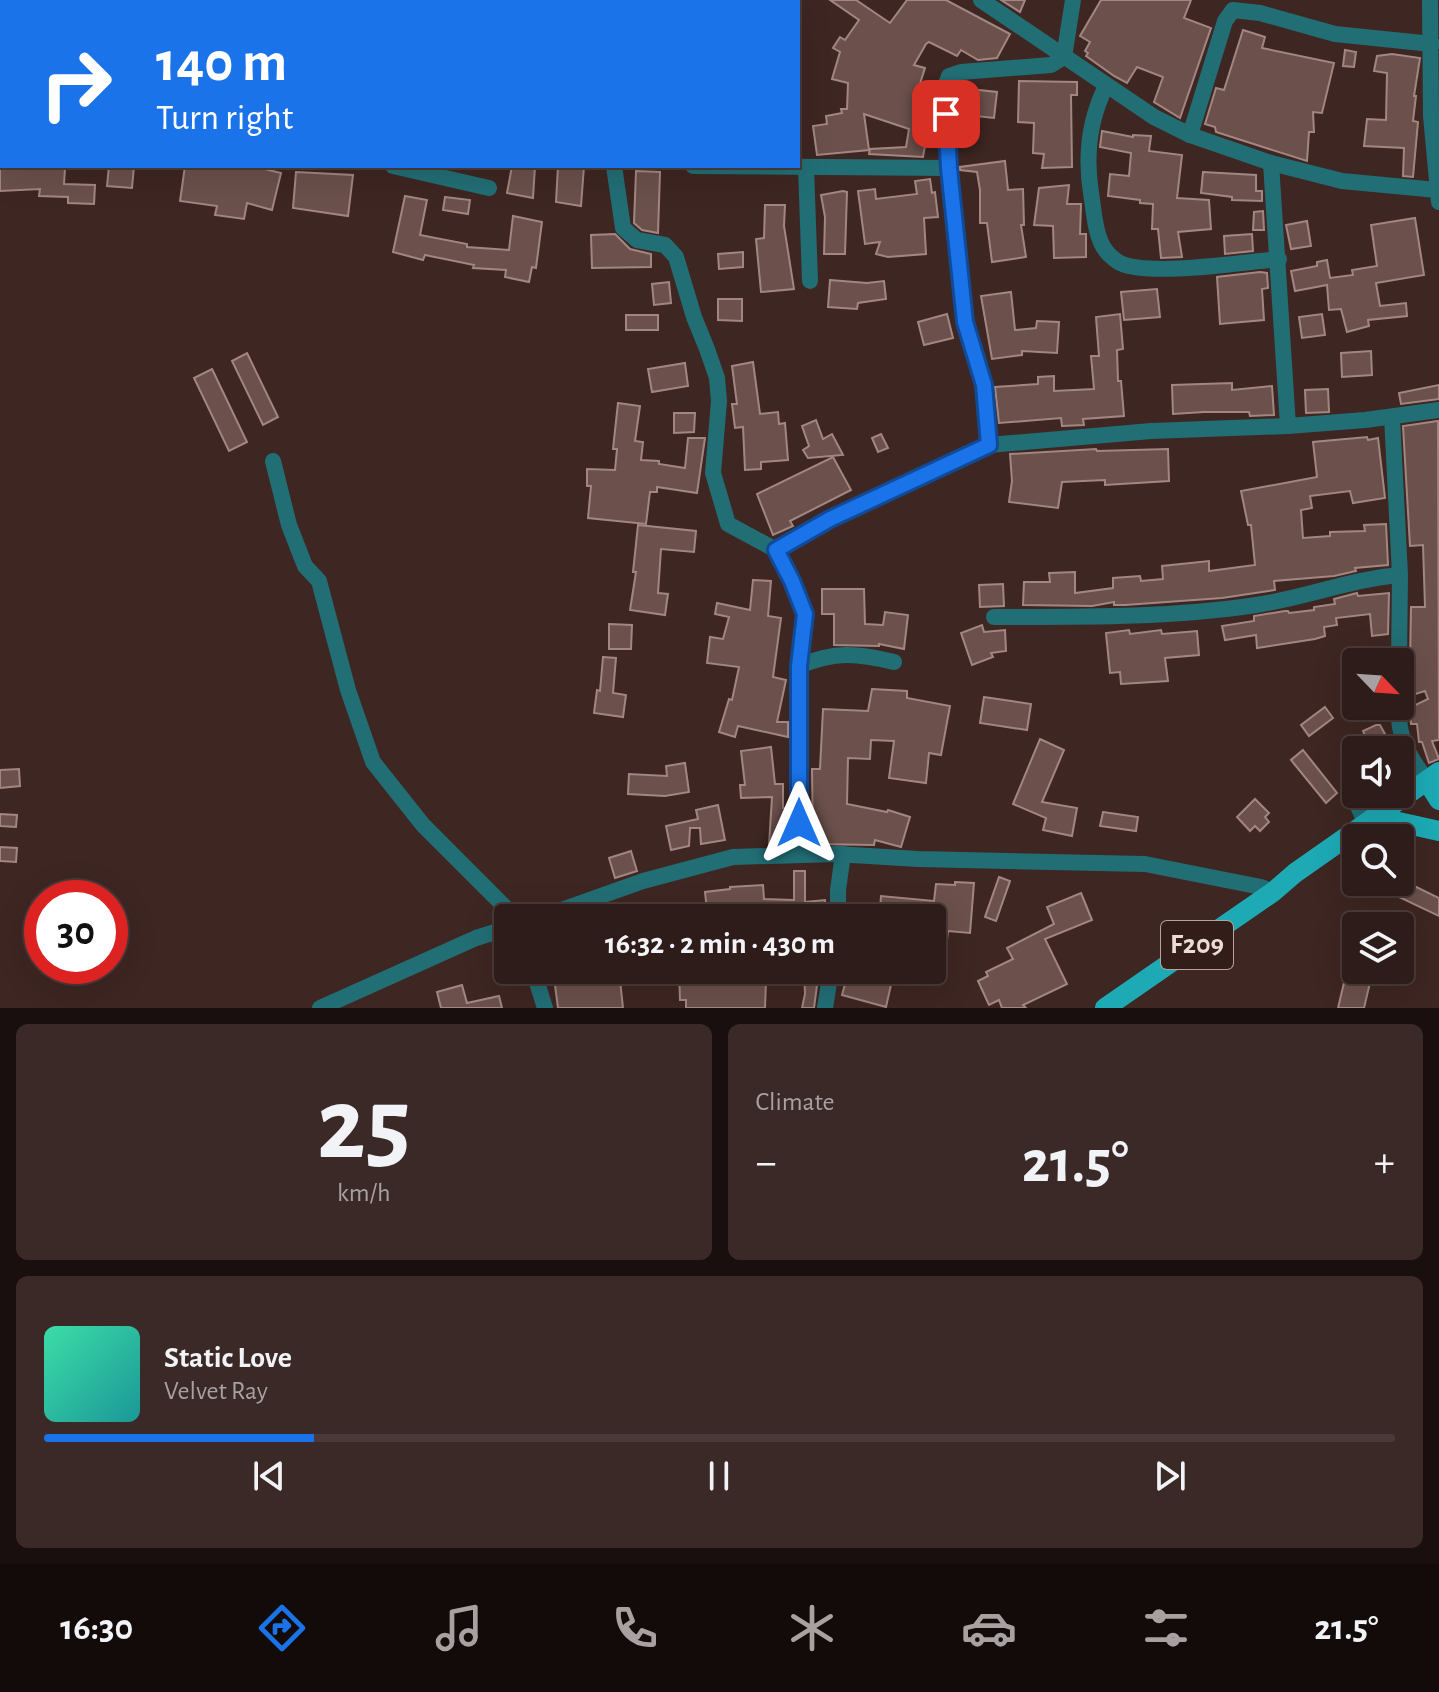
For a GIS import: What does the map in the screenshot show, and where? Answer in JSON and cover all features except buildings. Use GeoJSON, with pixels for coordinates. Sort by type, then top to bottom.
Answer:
{"type":"FeatureCollection","features":[{"type":"Feature","properties":{"kind":"main road","name":"F209"},"geometry":{"type":"LineString","coordinates":[[1414,791],[1436,787]]}},
{"type":"Feature","properties":{"kind":"main road","name":"F209"},"geometry":{"type":"LineString","coordinates":[[1386,824],[1394,821],[1436,787]]}},
{"type":"Feature","properties":{"kind":"main road","name":"F209"},"geometry":{"type":"LineString","coordinates":[[1373,824],[1388,808]]}},
{"type":"Feature","properties":{"kind":"main road"},"geometry":{"type":"LineString","coordinates":[[1394,821],[1439,831]]}},
{"type":"Feature","properties":{"kind":"main road","name":"F209"},"geometry":{"type":"LineString","coordinates":[[1105,1008],[1281,886],[1295,873],[1342,845]]}},
{"type":"Feature","properties":{"kind":"main road","name":"F209"},"geometry":{"type":"LineString","coordinates":[[1281,886],[1310,875],[1342,854]]}},
{"type":"Feature","properties":{"kind":"street"},"geometry":{"type":"LineString","coordinates":[[981,0],[1106,86],[1154,117],[1190,135],[1271,163],[1342,181],[1438,196],[1431,116],[1430,0]]}},
{"type":"Feature","properties":{"kind":"street"},"geometry":{"type":"LineString","coordinates":[[989,445],[984,385],[965,322],[949,168],[945,87],[949,76],[961,72],[1051,65],[1064,57],[1073,0]]}},
{"type":"Feature","properties":{"kind":"street"},"geometry":{"type":"LineString","coordinates":[[1190,135],[1225,21],[1233,10],[1260,13],[1335,34],[1432,44]]}},
{"type":"Feature","properties":{"kind":"street"},"geometry":{"type":"LineString","coordinates":[[1106,86],[1095,108],[1088,142],[1089,181],[1097,227],[1105,250],[1120,263],[1140,267],[1168,268],[1279,259]]}},
{"type":"Feature","properties":{"kind":"street"},"geometry":{"type":"LineString","coordinates":[[1271,163],[1288,426]]}},
{"type":"Feature","properties":{"kind":"street"},"geometry":{"type":"LineString","coordinates":[[800,167],[949,168]]}},
{"type":"Feature","properties":{"kind":"street"},"geometry":{"type":"LineString","coordinates":[[806,167],[810,281]]}},
{"type":"Feature","properties":{"kind":"street"},"geometry":{"type":"LineString","coordinates":[[402,168],[489,188]]}},
{"type":"Feature","properties":{"kind":"street"},"geometry":{"type":"LineString","coordinates":[[614,168],[623,228],[637,240],[665,245],[676,257],[717,378],[718,430],[713,473],[728,524],[776,550],[805,614],[799,666],[799,854]]}},
{"type":"Feature","properties":{"kind":"street"},"geometry":{"type":"LineString","coordinates":[[776,550],[830,519],[989,445],[1151,431],[1288,426],[1439,410]]}},
{"type":"Feature","properties":{"kind":"street"},"geometry":{"type":"LineString","coordinates":[[1392,417],[1400,575],[1399,648]]}},
{"type":"Feature","properties":{"kind":"street"},"geometry":{"type":"LineString","coordinates":[[273,461],[289,525],[305,566],[319,581],[324,596],[348,690],[373,762],[423,825],[502,904]]}},
{"type":"Feature","properties":{"kind":"street"},"geometry":{"type":"LineString","coordinates":[[994,617],[1152,616],[1243,607],[1372,578],[1400,575]]}},
{"type":"Feature","properties":{"kind":"street"},"geometry":{"type":"LineString","coordinates":[[799,666],[841,654],[865,655],[894,662]]}},
{"type":"Feature","properties":{"kind":"street"},"geometry":{"type":"LineString","coordinates":[[1399,720],[1402,742],[1436,787]]}},
{"type":"Feature","properties":{"kind":"street"},"geometry":{"type":"LineString","coordinates":[[578,904],[643,881],[733,857],[799,854],[1145,864],[1261,887],[1281,886]]}},
{"type":"Feature","properties":{"kind":"street"},"geometry":{"type":"LineString","coordinates":[[838,904],[843,854]]}},
{"type":"Feature","properties":{"kind":"street"},"geometry":{"type":"LineString","coordinates":[[320,1008],[494,932]]}},
{"type":"Feature","properties":{"kind":"street"},"geometry":{"type":"LineString","coordinates":[[537,984],[545,1008]]}},
{"type":"Feature","properties":{"kind":"street"},"geometry":{"type":"LineString","coordinates":[[825,1008],[829,984]]}},
{"type":"Feature","properties":{"kind":"route"},"geometry":{"type":"LineString","coordinates":[[799,823],[799,666],[805,614],[776,550],[830,519],[989,445],[984,385],[965,322],[946,114]]}}]}
